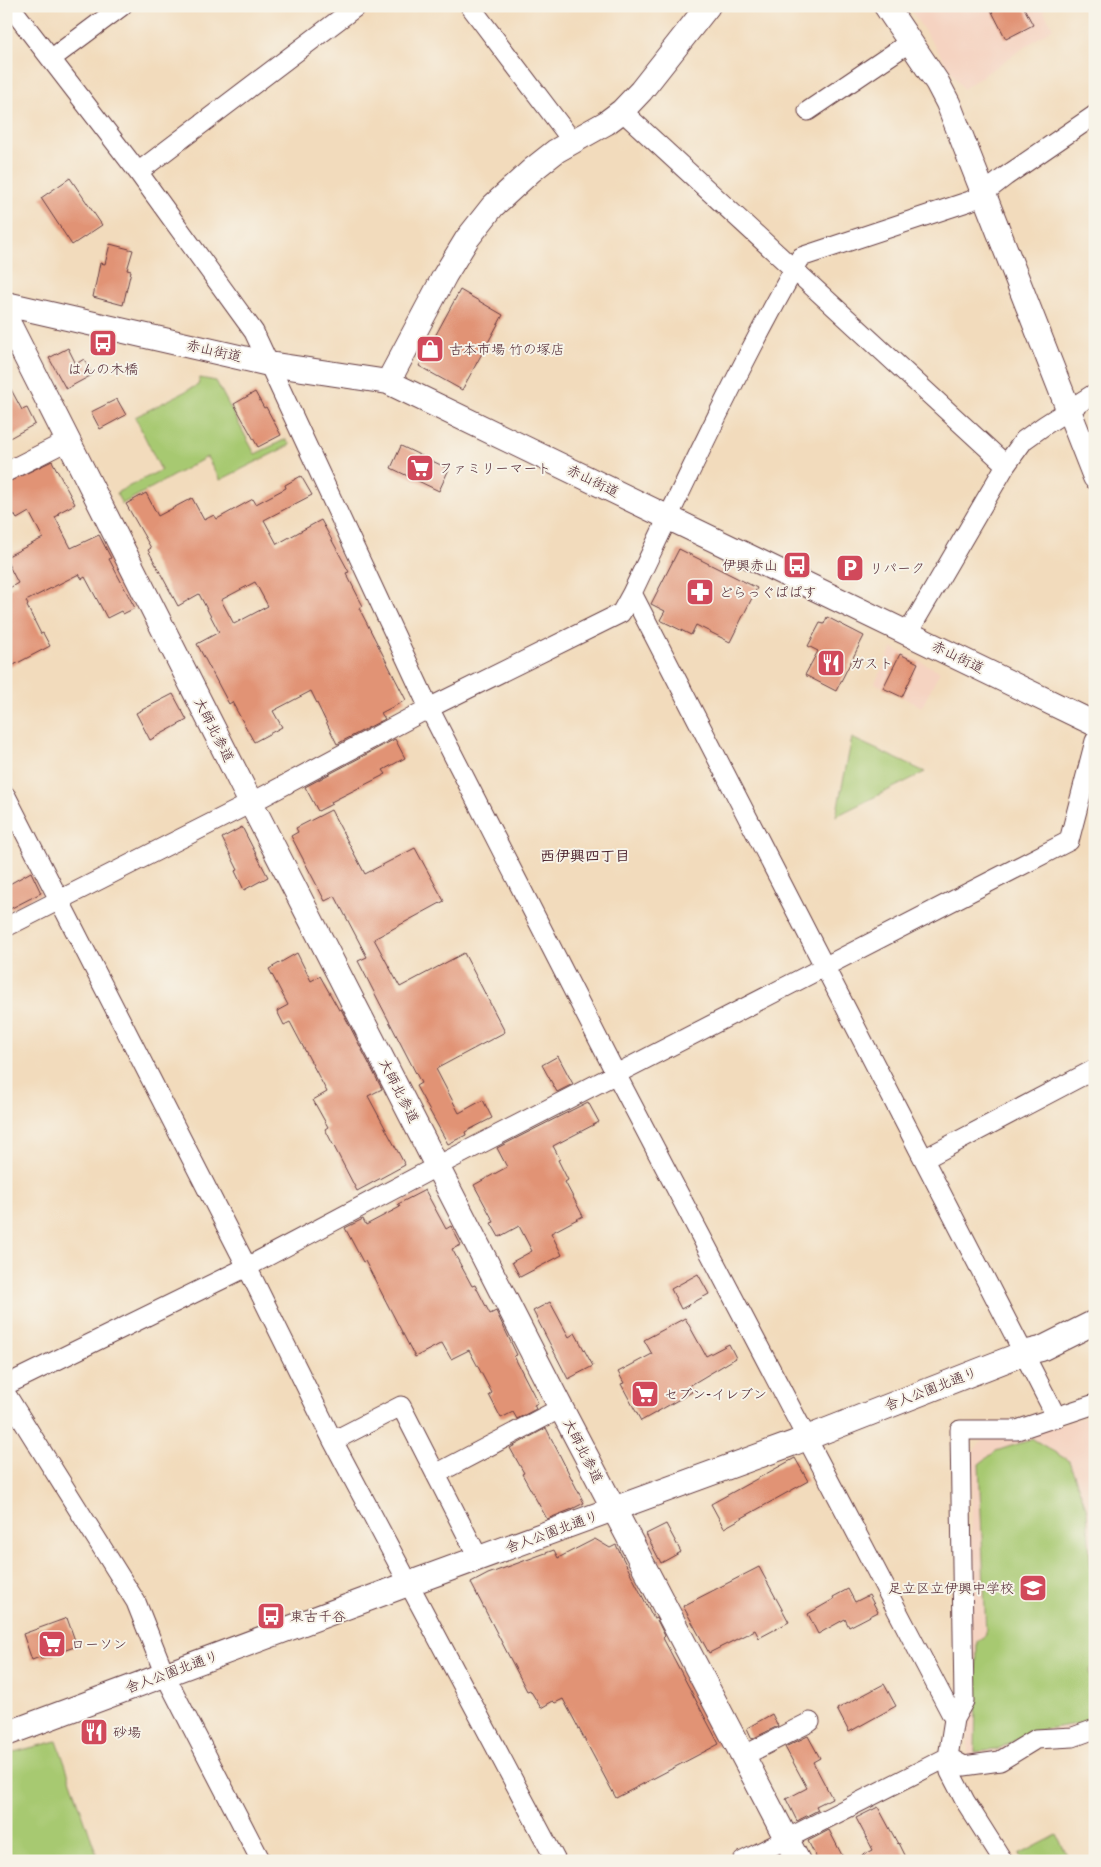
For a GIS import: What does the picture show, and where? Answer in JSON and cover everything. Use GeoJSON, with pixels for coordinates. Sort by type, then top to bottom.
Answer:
{"type":"FeatureCollection","features":[{"type":"Feature","properties":{"kind":"street"},"geometry":{"type":"LineString","coordinates":[[10,6],[138,172],[254,332],[428,708],[616,1074],[954,1719]]}},
{"type":"Feature","properties":{"kind":"street"},"geometry":{"type":"LineString","coordinates":[[51,59],[122,6]]}},
{"type":"Feature","properties":{"kind":"street"},"geometry":{"type":"LineString","coordinates":[[138,172],[357,6]]}},
{"type":"Feature","properties":{"kind":"street"},"geometry":{"type":"LineString","coordinates":[[470,6],[573,142]]}},
{"type":"Feature","properties":{"kind":"street"},"geometry":{"type":"LineString","coordinates":[[388,382],[445,275],[467,239],[493,206],[556,151],[606,123],[622,110],[641,91],[708,6]]}},
{"type":"Feature","properties":{"kind":"street"},"geometry":{"type":"LineString","coordinates":[[886,6],[948,103],[1095,477]]}},
{"type":"Feature","properties":{"kind":"street"},"geometry":{"type":"LineString","coordinates":[[814,100],[910,42]]}},
{"type":"Feature","properties":{"kind":"street"},"geometry":{"type":"LineString","coordinates":[[622,110],[1006,464]]}},
{"type":"Feature","properties":{"kind":"street"},"geometry":{"type":"LineString","coordinates":[[6,927],[251,803],[428,708],[621,614],[667,518],[801,257],[970,201],[1095,115]]}},
{"type":"Feature","properties":{"kind":"street","name":"赤山街道"},"geometry":{"type":"LineString","coordinates":[[6,304],[269,364],[388,382],[1095,724]]}},
{"type":"Feature","properties":{"kind":"street","name":"大師北参道"},"geometry":{"type":"LineString","coordinates":[[6,318],[437,1167],[798,1861]]}},
{"type":"Feature","properties":{"kind":"street"},"geometry":{"type":"LineString","coordinates":[[908,633],[1006,464],[1024,440],[1045,424],[1095,393]]}},
{"type":"Feature","properties":{"kind":"street"},"geometry":{"type":"LineString","coordinates":[[6,472],[69,440]]}},
{"type":"Feature","properties":{"kind":"street"},"geometry":{"type":"LineString","coordinates":[[632,593],[1058,1418]]}},
{"type":"Feature","properties":{"kind":"street"},"geometry":{"type":"LineString","coordinates":[[6,1385],[247,1267],[616,1074],[1069,841],[1095,741]]}},
{"type":"Feature","properties":{"kind":"street"},"geometry":{"type":"LineString","coordinates":[[6,796],[247,1267],[332,1441],[556,1861]]}},
{"type":"Feature","properties":{"kind":"street"},"geometry":{"type":"LineString","coordinates":[[924,1159],[1095,1069]]}},
{"type":"Feature","properties":{"kind":"street","name":"舎人公園北通り"},"geometry":{"type":"LineString","coordinates":[[6,1734],[408,1584],[614,1510],[1024,1353],[1041,1349],[1095,1322]]}},
{"type":"Feature","properties":{"kind":"street"},"geometry":{"type":"LineString","coordinates":[[6,1394],[136,1602],[165,1675],[261,1861]]}},
{"type":"Feature","properties":{"kind":"street"},"geometry":{"type":"LineString","coordinates":[[1003,1861],[965,1801],[950,1772],[948,1757],[954,1719],[964,1701],[960,1430],[1016,1430],[1058,1418],[1095,1404]]}},
{"type":"Feature","properties":{"kind":"street"},"geometry":{"type":"LineString","coordinates":[[332,1441],[401,1406],[479,1559]]}},
{"type":"Feature","properties":{"kind":"street"},"geometry":{"type":"LineString","coordinates":[[436,1474],[561,1408]]}},
{"type":"Feature","properties":{"kind":"street"},"geometry":{"type":"LineString","coordinates":[[743,1756],[810,1722]]}},
{"type":"Feature","properties":{"kind":"street"},"geometry":{"type":"LineString","coordinates":[[948,1757],[964,1766],[1000,1761],[1036,1740],[1073,1737],[1095,1729]]}},
{"type":"Feature","properties":{"kind":"street"},"geometry":{"type":"LineString","coordinates":[[744,1861],[948,1757]]}},
{"type":"Feature","properties":{"kind":"shaded area"},"geometry":{"type":"Polygon","coordinates":[[[908,6],[1041,6],[1053,28],[963,89],[908,6]]]}},
{"type":"Feature","properties":{"kind":"shaded area"},"geometry":{"type":"Polygon","coordinates":[[[892,648],[940,671],[922,707],[875,683],[892,648]]]}},
{"type":"Feature","properties":{"kind":"shaded area","name":"足立区立伊興中学校"},"geometry":{"type":"Polygon","coordinates":[[[1095,1413],[1095,1724],[1000,1755],[974,1759],[968,1755],[973,1452],[982,1440],[1018,1438],[1095,1413]]]}},
{"type":"Feature","properties":{"kind":"green space"},"geometry":{"type":"Polygon","coordinates":[[[200,378],[216,381],[255,454],[286,439],[290,445],[220,480],[207,457],[122,504],[116,493],[161,470],[135,417],[198,385],[200,378]]]}},
{"type":"Feature","properties":{"kind":"green space"},"geometry":{"type":"Polygon","coordinates":[[[852,738],[925,772],[836,816],[852,738]]]}},
{"type":"Feature","properties":{"kind":"green space","name":"足立区立伊興中学校"},"geometry":{"type":"Polygon","coordinates":[[[1033,1439],[1069,1461],[1087,1510],[1095,1636],[1095,1663],[1090,1671],[1092,1697],[1095,1698],[1095,1721],[1034,1731],[996,1750],[975,1752],[977,1641],[986,1635],[979,1464],[996,1451],[1033,1439]]]}},
{"type":"Feature","properties":{"kind":"green space"},"geometry":{"type":"Polygon","coordinates":[[[57,1741],[99,1861],[6,1861],[6,1754],[57,1741]]]}},
{"type":"Feature","properties":{"kind":"green space"},"geometry":{"type":"Polygon","coordinates":[[[1057,1835],[1070,1861],[1023,1861],[1019,1855],[1057,1835]]]}},
{"type":"Feature","properties":{"kind":"building"},"geometry":{"type":"Polygon","coordinates":[[[989,6],[1023,6],[1033,25],[1006,39],[989,6]]]}},
{"type":"Feature","properties":{"kind":"building"},"geometry":{"type":"Polygon","coordinates":[[[70,178],[102,225],[72,245],[41,198],[70,178]]]}},
{"type":"Feature","properties":{"kind":"building"},"geometry":{"type":"Polygon","coordinates":[[[110,244],[133,250],[127,270],[131,271],[123,305],[93,297],[100,263],[105,264],[110,244]]]}},
{"type":"Feature","properties":{"kind":"building"},"geometry":{"type":"Polygon","coordinates":[[[460,290],[503,315],[462,390],[419,366],[460,290]]]}},
{"type":"Feature","properties":{"kind":"building"},"geometry":{"type":"Polygon","coordinates":[[[68,348],[76,364],[84,359],[92,375],[66,389],[49,358],[68,348]]]}},
{"type":"Feature","properties":{"kind":"building"},"geometry":{"type":"Polygon","coordinates":[[[6,380],[22,410],[27,408],[35,424],[6,440],[6,380]]]}},
{"type":"Feature","properties":{"kind":"building"},"geometry":{"type":"Polygon","coordinates":[[[255,392],[264,408],[266,407],[281,435],[258,447],[234,404],[255,392]]]}},
{"type":"Feature","properties":{"kind":"building"},"geometry":{"type":"Polygon","coordinates":[[[117,399],[126,415],[100,429],[91,412],[117,399]]]}},
{"type":"Feature","properties":{"kind":"building"},"geometry":{"type":"Polygon","coordinates":[[[401,446],[449,469],[439,491],[391,468],[401,446]]]}},
{"type":"Feature","properties":{"kind":"building"},"geometry":{"type":"Polygon","coordinates":[[[52,461],[75,504],[58,513],[59,515],[55,517],[71,548],[99,535],[111,558],[109,559],[135,608],[123,614],[121,611],[107,618],[85,577],[82,579],[79,574],[26,601],[41,634],[43,633],[50,646],[6,669],[6,621],[11,618],[6,608],[6,590],[18,583],[6,557],[43,538],[29,512],[17,519],[14,514],[6,518],[6,483],[52,461]]]}},
{"type":"Feature","properties":{"kind":"building"},"geometry":{"type":"Polygon","coordinates":[[[301,476],[312,495],[264,520],[277,544],[321,520],[349,572],[346,573],[363,606],[359,608],[406,700],[381,713],[385,719],[337,744],[311,691],[273,711],[282,727],[254,742],[232,702],[229,704],[197,644],[219,632],[199,594],[178,606],[148,550],[151,548],[126,504],[146,493],[158,516],[192,498],[204,520],[214,515],[217,519],[253,499],[256,504],[286,488],[285,485],[301,476]],[[255,582],[221,600],[234,624],[268,606],[255,582]]]}},
{"type":"Feature","properties":{"kind":"building"},"geometry":{"type":"Polygon","coordinates":[[[679,549],[757,588],[730,642],[696,625],[691,635],[660,620],[665,611],[651,604],[679,549]]]}},
{"type":"Feature","properties":{"kind":"building","name":"ガスト"},"geometry":{"type":"Polygon","coordinates":[[[827,617],[864,636],[836,691],[805,675],[818,651],[808,646],[820,623],[824,624],[827,617]]]}},
{"type":"Feature","properties":{"kind":"building"},"geometry":{"type":"Polygon","coordinates":[[[900,654],[918,663],[902,697],[883,688],[900,654]]]}},
{"type":"Feature","properties":{"kind":"building"},"geometry":{"type":"Polygon","coordinates":[[[173,694],[187,720],[150,740],[136,713],[173,694]]]}},
{"type":"Feature","properties":{"kind":"building"},"geometry":{"type":"Polygon","coordinates":[[[395,739],[405,758],[383,770],[386,774],[331,802],[332,804],[318,811],[305,787],[395,739]]]}},
{"type":"Feature","properties":{"kind":"building"},"geometry":{"type":"Polygon","coordinates":[[[331,810],[365,874],[415,848],[444,901],[374,939],[400,987],[464,953],[505,1032],[436,1069],[459,1113],[483,1100],[492,1118],[465,1132],[466,1135],[448,1144],[416,1086],[421,1083],[358,961],[367,957],[335,896],[325,901],[291,836],[298,832],[296,828],[331,810]]]}},
{"type":"Feature","properties":{"kind":"building"},"geometry":{"type":"Polygon","coordinates":[[[242,827],[268,877],[244,890],[235,871],[238,870],[222,838],[242,827]]]}},
{"type":"Feature","properties":{"kind":"building"},"geometry":{"type":"Polygon","coordinates":[[[31,872],[41,893],[6,911],[6,886],[31,872]]]}},
{"type":"Feature","properties":{"kind":"building"},"geometry":{"type":"Polygon","coordinates":[[[297,953],[311,981],[320,976],[339,1010],[341,1009],[382,1089],[368,1096],[405,1165],[357,1191],[325,1129],[328,1127],[313,1100],[327,1092],[290,1022],[284,1025],[277,1011],[288,1005],[269,969],[297,953]]]}},
{"type":"Feature","properties":{"kind":"building"},"geometry":{"type":"Polygon","coordinates":[[[558,1056],[573,1084],[557,1092],[542,1065],[558,1056]]]}},
{"type":"Feature","properties":{"kind":"building"},"geometry":{"type":"Polygon","coordinates":[[[588,1102],[599,1122],[553,1146],[568,1180],[565,1182],[583,1216],[551,1233],[562,1255],[520,1277],[512,1262],[532,1251],[519,1226],[499,1237],[491,1223],[494,1222],[474,1185],[507,1167],[497,1148],[588,1102]]]}},
{"type":"Feature","properties":{"kind":"building"},"geometry":{"type":"Polygon","coordinates":[[[425,1190],[446,1229],[451,1226],[461,1245],[452,1249],[472,1286],[475,1285],[490,1314],[496,1311],[517,1355],[514,1356],[538,1403],[534,1405],[536,1409],[517,1419],[513,1412],[501,1418],[489,1395],[492,1393],[469,1350],[451,1359],[442,1343],[415,1357],[365,1261],[363,1262],[345,1228],[363,1219],[366,1225],[400,1207],[398,1204],[425,1190]]]}},
{"type":"Feature","properties":{"kind":"building"},"geometry":{"type":"Polygon","coordinates":[[[698,1274],[709,1294],[681,1309],[671,1289],[698,1274]]]}},
{"type":"Feature","properties":{"kind":"building"},"geometry":{"type":"Polygon","coordinates":[[[550,1302],[569,1337],[575,1333],[593,1366],[568,1379],[533,1311],[550,1302]]]}},
{"type":"Feature","properties":{"kind":"building"},"geometry":{"type":"Polygon","coordinates":[[[685,1318],[706,1356],[729,1344],[736,1358],[689,1386],[692,1392],[641,1421],[621,1384],[624,1383],[618,1372],[652,1354],[644,1340],[685,1318]]]}},
{"type":"Feature","properties":{"kind":"building"},"geometry":{"type":"Polygon","coordinates":[[[546,1428],[584,1503],[547,1519],[510,1448],[546,1428]]]}},
{"type":"Feature","properties":{"kind":"building"},"geometry":{"type":"Polygon","coordinates":[[[795,1458],[808,1481],[724,1528],[711,1504],[795,1458]]]}},
{"type":"Feature","properties":{"kind":"building"},"geometry":{"type":"Polygon","coordinates":[[[666,1524],[681,1552],[661,1563],[646,1534],[666,1524]]]}},
{"type":"Feature","properties":{"kind":"building"},"geometry":{"type":"Polygon","coordinates":[[[595,1539],[610,1548],[616,1545],[654,1619],[656,1618],[665,1636],[663,1638],[719,1744],[616,1798],[563,1699],[555,1703],[553,1701],[541,1708],[530,1690],[527,1691],[471,1583],[488,1574],[554,1550],[558,1558],[595,1539]]]}},
{"type":"Feature","properties":{"kind":"building"},"geometry":{"type":"Polygon","coordinates":[[[759,1567],[789,1622],[759,1638],[755,1630],[709,1653],[683,1606],[759,1567]]]}},
{"type":"Feature","properties":{"kind":"building"},"geometry":{"type":"Polygon","coordinates":[[[848,1589],[855,1602],[869,1595],[878,1612],[849,1627],[845,1619],[818,1634],[808,1614],[848,1589]]]}},
{"type":"Feature","properties":{"kind":"building"},"geometry":{"type":"Polygon","coordinates":[[[67,1618],[77,1646],[41,1659],[40,1657],[32,1660],[23,1634],[67,1618]]]}},
{"type":"Feature","properties":{"kind":"building"},"geometry":{"type":"Polygon","coordinates":[[[884,1684],[896,1706],[849,1732],[837,1709],[884,1684]]]}},
{"type":"Feature","properties":{"kind":"building"},"geometry":{"type":"Polygon","coordinates":[[[772,1714],[778,1726],[752,1739],[747,1728],[772,1714]]]}},
{"type":"Feature","properties":{"kind":"building"},"geometry":{"type":"Polygon","coordinates":[[[808,1736],[820,1758],[813,1762],[832,1798],[816,1806],[818,1810],[797,1821],[786,1799],[807,1788],[785,1747],[808,1736]]]}},
{"type":"Feature","properties":{"kind":"building"},"geometry":{"type":"Polygon","coordinates":[[[878,1807],[908,1861],[852,1861],[873,1850],[856,1818],[878,1807]]]}},
{"type":"Feature","properties":{"kind":"building"},"geometry":{"type":"Polygon","coordinates":[[[829,1830],[845,1861],[818,1861],[808,1841],[829,1830]]]}},
{"type":"Feature","properties":{"kind":"place","name":"はんの木橋"},"geometry":{"type":"Point","coordinates":[103,343]}},
{"type":"Feature","properties":{"kind":"place","name":"古本市場 竹の塚店"},"geometry":{"type":"Point","coordinates":[430,349]}},
{"type":"Feature","properties":{"kind":"place","name":"ファミリーマート"},"geometry":{"type":"Point","coordinates":[420,468]}},
{"type":"Feature","properties":{"kind":"place","name":"伊興赤山"},"geometry":{"type":"Point","coordinates":[797,565]}},
{"type":"Feature","properties":{"kind":"place","name":"リパーク"},"geometry":{"type":"Point","coordinates":[850,568]}},
{"type":"Feature","properties":{"kind":"place","name":"どらっぐぱぱす"},"geometry":{"type":"Point","coordinates":[700,592]}},
{"type":"Feature","properties":{"kind":"place","name":"ガスト"},"geometry":{"type":"Point","coordinates":[831,663]}},
{"type":"Feature","properties":{"kind":"place","name":"セブン-イレブン"},"geometry":{"type":"Point","coordinates":[645,1394]}},
{"type":"Feature","properties":{"kind":"place","name":"足立区立伊興中学校"},"geometry":{"type":"Point","coordinates":[1033,1588]}},
{"type":"Feature","properties":{"kind":"place","name":"東古千谷"},"geometry":{"type":"Point","coordinates":[271,1616]}},
{"type":"Feature","properties":{"kind":"place","name":"ローソン"},"geometry":{"type":"Point","coordinates":[52,1644]}},
{"type":"Feature","properties":{"kind":"place","name":"砂場"},"geometry":{"type":"Point","coordinates":[94,1732]}},
{"type":"Feature","properties":{"kind":"district","name":"西伊興四丁目"},"geometry":{"type":"Point","coordinates":[585,856]}}]}
